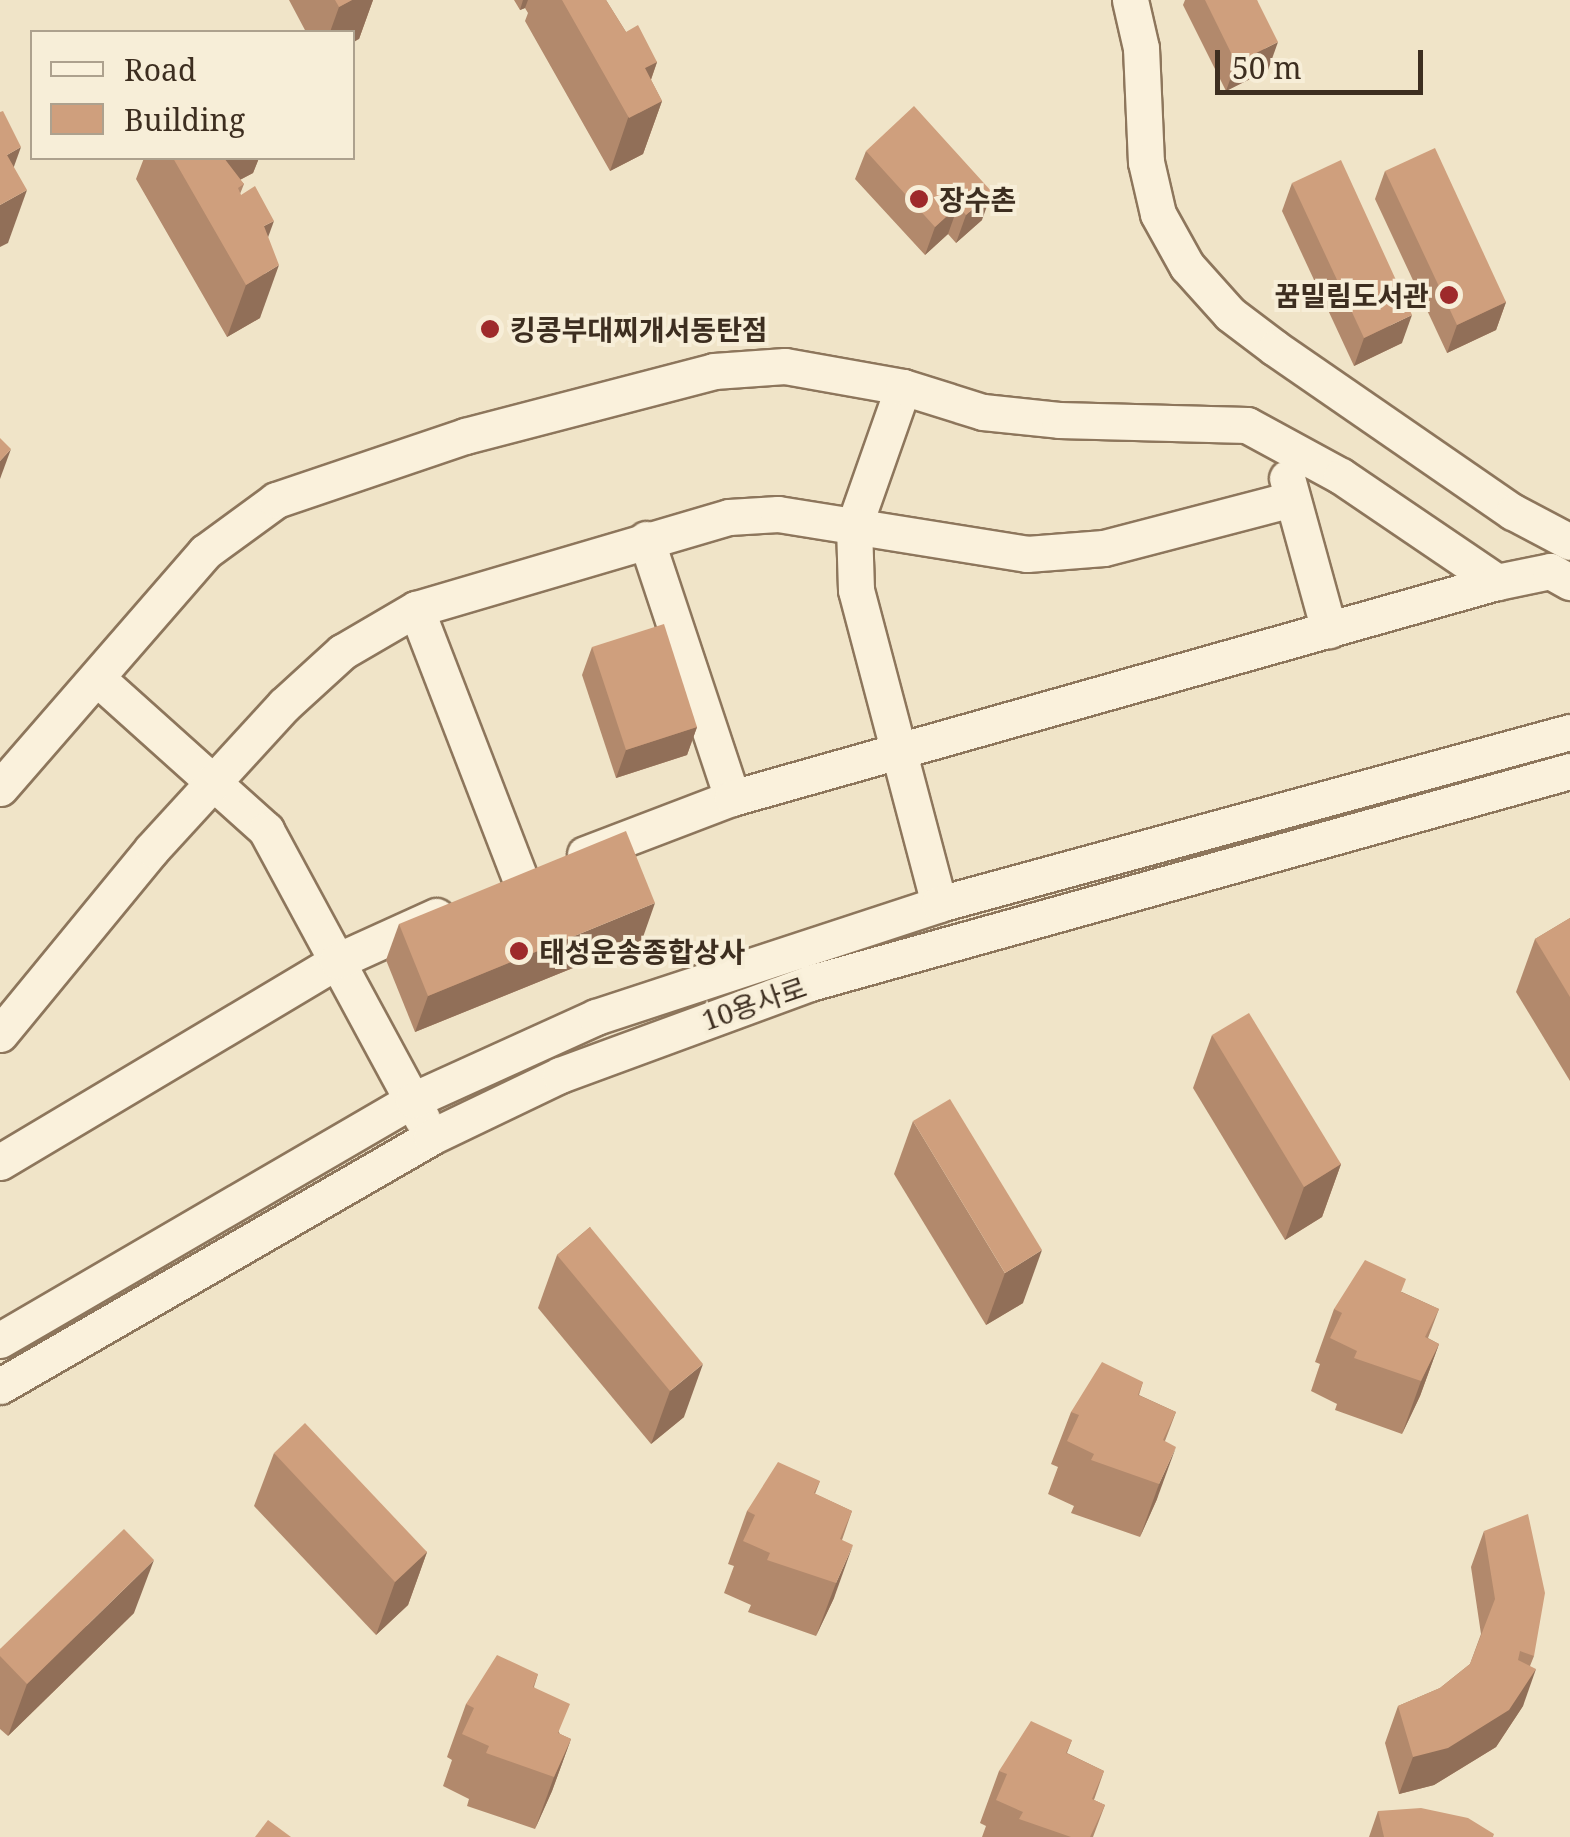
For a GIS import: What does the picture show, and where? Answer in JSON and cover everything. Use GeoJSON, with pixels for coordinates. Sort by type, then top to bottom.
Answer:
{"type":"FeatureCollection","features":[{"type":"Feature","properties":{"kind":"street"},"geometry":{"type":"LineString","coordinates":[[1130,0],[1141,48],[1146,162],[1158,214],[1188,266],[1230,314],[1274,348],[1513,512],[1570,542]]}},
{"type":"Feature","properties":{"kind":"street"},"geometry":{"type":"LineString","coordinates":[[0,788],[205,552],[240,521],[323,482],[465,436],[714,370],[785,366],[904,388],[982,412],[1246,425],[1341,476],[1497,582]]}},
{"type":"Feature","properties":{"kind":"street"},"geometry":{"type":"LineString","coordinates":[[904,388],[854,526],[856,590],[939,904]]}},
{"type":"Feature","properties":{"kind":"street"},"geometry":{"type":"LineString","coordinates":[[1279,442],[1329,630]]}},
{"type":"Feature","properties":{"kind":"street"},"geometry":{"type":"LineString","coordinates":[[0,1034],[212,781],[342,652],[416,609],[729,517],[778,514],[1028,554],[1104,548],[1292,499]]}},
{"type":"Feature","properties":{"kind":"street"},"geometry":{"type":"LineString","coordinates":[[646,539],[732,798]]}},
{"type":"Feature","properties":{"kind":"street"},"geometry":{"type":"LineString","coordinates":[[0,1162],[337,961],[520,878],[732,798],[1497,582],[1550,571],[1570,582]]}},
{"type":"Feature","properties":{"kind":"street"},"geometry":{"type":"LineString","coordinates":[[416,609],[520,878]]}},
{"type":"Feature","properties":{"kind":"street"},"geometry":{"type":"LineString","coordinates":[[98,679],[266,830],[431,1138]]}},
{"type":"Feature","properties":{"kind":"street","name":"10용사로"},"geometry":{"type":"LineString","coordinates":[[0,1340],[413,1100],[691,980],[939,904],[1570,732]]}},
{"type":"Feature","properties":{"kind":"street","name":"10용사로"},"geometry":{"type":"LineString","coordinates":[[0,1386],[431,1138],[560,1075],[810,984],[1570,770]]}},
{"type":"Feature","properties":{"kind":"building"},"geometry":{"type":"Polygon","coordinates":[[[562,0],[606,0],[626,32],[638,25],[657,62],[645,68],[662,101],[629,118],[562,0]]]}},
{"type":"Feature","properties":{"kind":"building"},"geometry":{"type":"Polygon","coordinates":[[[1205,0],[1257,0],[1278,42],[1236,63],[1205,0]]]}},
{"type":"Feature","properties":{"kind":"building"},"geometry":{"type":"Polygon","coordinates":[[[914,106],[992,192],[966,215],[958,206],[935,227],[866,151],[914,106]]]}},
{"type":"Feature","properties":{"kind":"building"},"geometry":{"type":"Polygon","coordinates":[[[3,111],[21,147],[7,155],[27,190],[0,205],[0,112],[3,111]]]}},
{"type":"Feature","properties":{"kind":"building"},"geometry":{"type":"Polygon","coordinates":[[[1435,148],[1506,302],[1457,325],[1385,171],[1435,148]]]}},
{"type":"Feature","properties":{"kind":"building"},"geometry":{"type":"Polygon","coordinates":[[[174,160],[226,160],[244,184],[238,188],[241,195],[255,186],[274,221],[264,226],[279,265],[246,285],[174,160]]]}},
{"type":"Feature","properties":{"kind":"building"},"geometry":{"type":"Polygon","coordinates":[[[1341,160],[1412,315],[1364,338],[1292,183],[1341,160]]]}},
{"type":"Feature","properties":{"kind":"building"},"geometry":{"type":"Polygon","coordinates":[[[0,438],[11,449],[0,461],[0,438]]]}},
{"type":"Feature","properties":{"kind":"building"},"geometry":{"type":"Polygon","coordinates":[[[664,624],[697,727],[626,750],[592,647],[664,624]]]}},
{"type":"Feature","properties":{"kind":"building"},"geometry":{"type":"Polygon","coordinates":[[[626,831],[655,903],[428,996],[399,924],[626,831]]]}},
{"type":"Feature","properties":{"kind":"building"},"geometry":{"type":"Polygon","coordinates":[[[1570,918],[1570,997],[1535,939],[1570,918]]]}},
{"type":"Feature","properties":{"kind":"building"},"geometry":{"type":"Polygon","coordinates":[[[1249,1013],[1341,1164],[1304,1187],[1212,1035],[1249,1013]]]}},
{"type":"Feature","properties":{"kind":"building"},"geometry":{"type":"Polygon","coordinates":[[[950,1099],[1042,1250],[1005,1273],[913,1121],[950,1099]]]}},
{"type":"Feature","properties":{"kind":"building"},"geometry":{"type":"Polygon","coordinates":[[[590,1227],[703,1364],[670,1391],[557,1255],[590,1227]]]}},
{"type":"Feature","properties":{"kind":"building"},"geometry":{"type":"Polygon","coordinates":[[[1365,1260],[1406,1279],[1401,1292],[1439,1309],[1425,1337],[1439,1344],[1421,1381],[1354,1358],[1357,1351],[1330,1338],[1342,1313],[1334,1309],[1365,1260]]]}},
{"type":"Feature","properties":{"kind":"building"},"geometry":{"type":"Polygon","coordinates":[[[1102,1362],[1143,1382],[1138,1395],[1176,1412],[1163,1440],[1176,1447],[1159,1484],[1091,1460],[1094,1454],[1067,1441],[1079,1415],[1071,1412],[1102,1362]]]}},
{"type":"Feature","properties":{"kind":"building"},"geometry":{"type":"Polygon","coordinates":[[[305,1423],[427,1552],[395,1582],[274,1453],[305,1423]]]}},
{"type":"Feature","properties":{"kind":"building"},"geometry":{"type":"Polygon","coordinates":[[[778,1462],[820,1481],[814,1493],[852,1511],[840,1539],[853,1545],[836,1583],[767,1560],[770,1553],[743,1541],[755,1515],[747,1511],[778,1462]]]}},
{"type":"Feature","properties":{"kind":"building"},"geometry":{"type":"Polygon","coordinates":[[[1528,1514],[1545,1593],[1534,1656],[1520,1651],[1518,1660],[1536,1669],[1509,1710],[1448,1748],[1413,1757],[1398,1706],[1440,1688],[1470,1664],[1495,1599],[1484,1531],[1528,1514]]]}},
{"type":"Feature","properties":{"kind":"building"},"geometry":{"type":"Polygon","coordinates":[[[124,1529],[154,1560],[27,1684],[0,1656],[0,1649],[124,1529]]]}},
{"type":"Feature","properties":{"kind":"building"},"geometry":{"type":"Polygon","coordinates":[[[497,1655],[538,1674],[533,1687],[570,1704],[558,1733],[571,1739],[554,1777],[486,1753],[489,1746],[462,1734],[474,1708],[466,1704],[497,1655]]]}},
{"type":"Feature","properties":{"kind":"building"},"geometry":{"type":"Polygon","coordinates":[[[1031,1721],[1072,1740],[1066,1753],[1104,1771],[1092,1799],[1105,1805],[1090,1837],[1071,1837],[1019,1819],[1023,1812],[996,1800],[1007,1774],[999,1771],[1031,1721]]]}},
{"type":"Feature","properties":{"kind":"building"},"geometry":{"type":"Polygon","coordinates":[[[1421,1808],[1468,1818],[1493,1837],[1384,1837],[1378,1811],[1421,1808]]]}},
{"type":"Feature","properties":{"kind":"building"},"geometry":{"type":"Polygon","coordinates":[[[268,1820],[291,1837],[255,1837],[268,1820]]]}},
{"type":"Feature","properties":{"kind":"place","name":"장수촌"},"geometry":{"type":"Point","coordinates":[919,199]}},
{"type":"Feature","properties":{"kind":"place","name":"꿈밀림도서관"},"geometry":{"type":"Point","coordinates":[1449,295]}},
{"type":"Feature","properties":{"kind":"place","name":"킹콩부대찌개서동탄점"},"geometry":{"type":"Point","coordinates":[490,329]}},
{"type":"Feature","properties":{"kind":"place","name":"태성운송종합상사"},"geometry":{"type":"Point","coordinates":[519,951]}}]}
